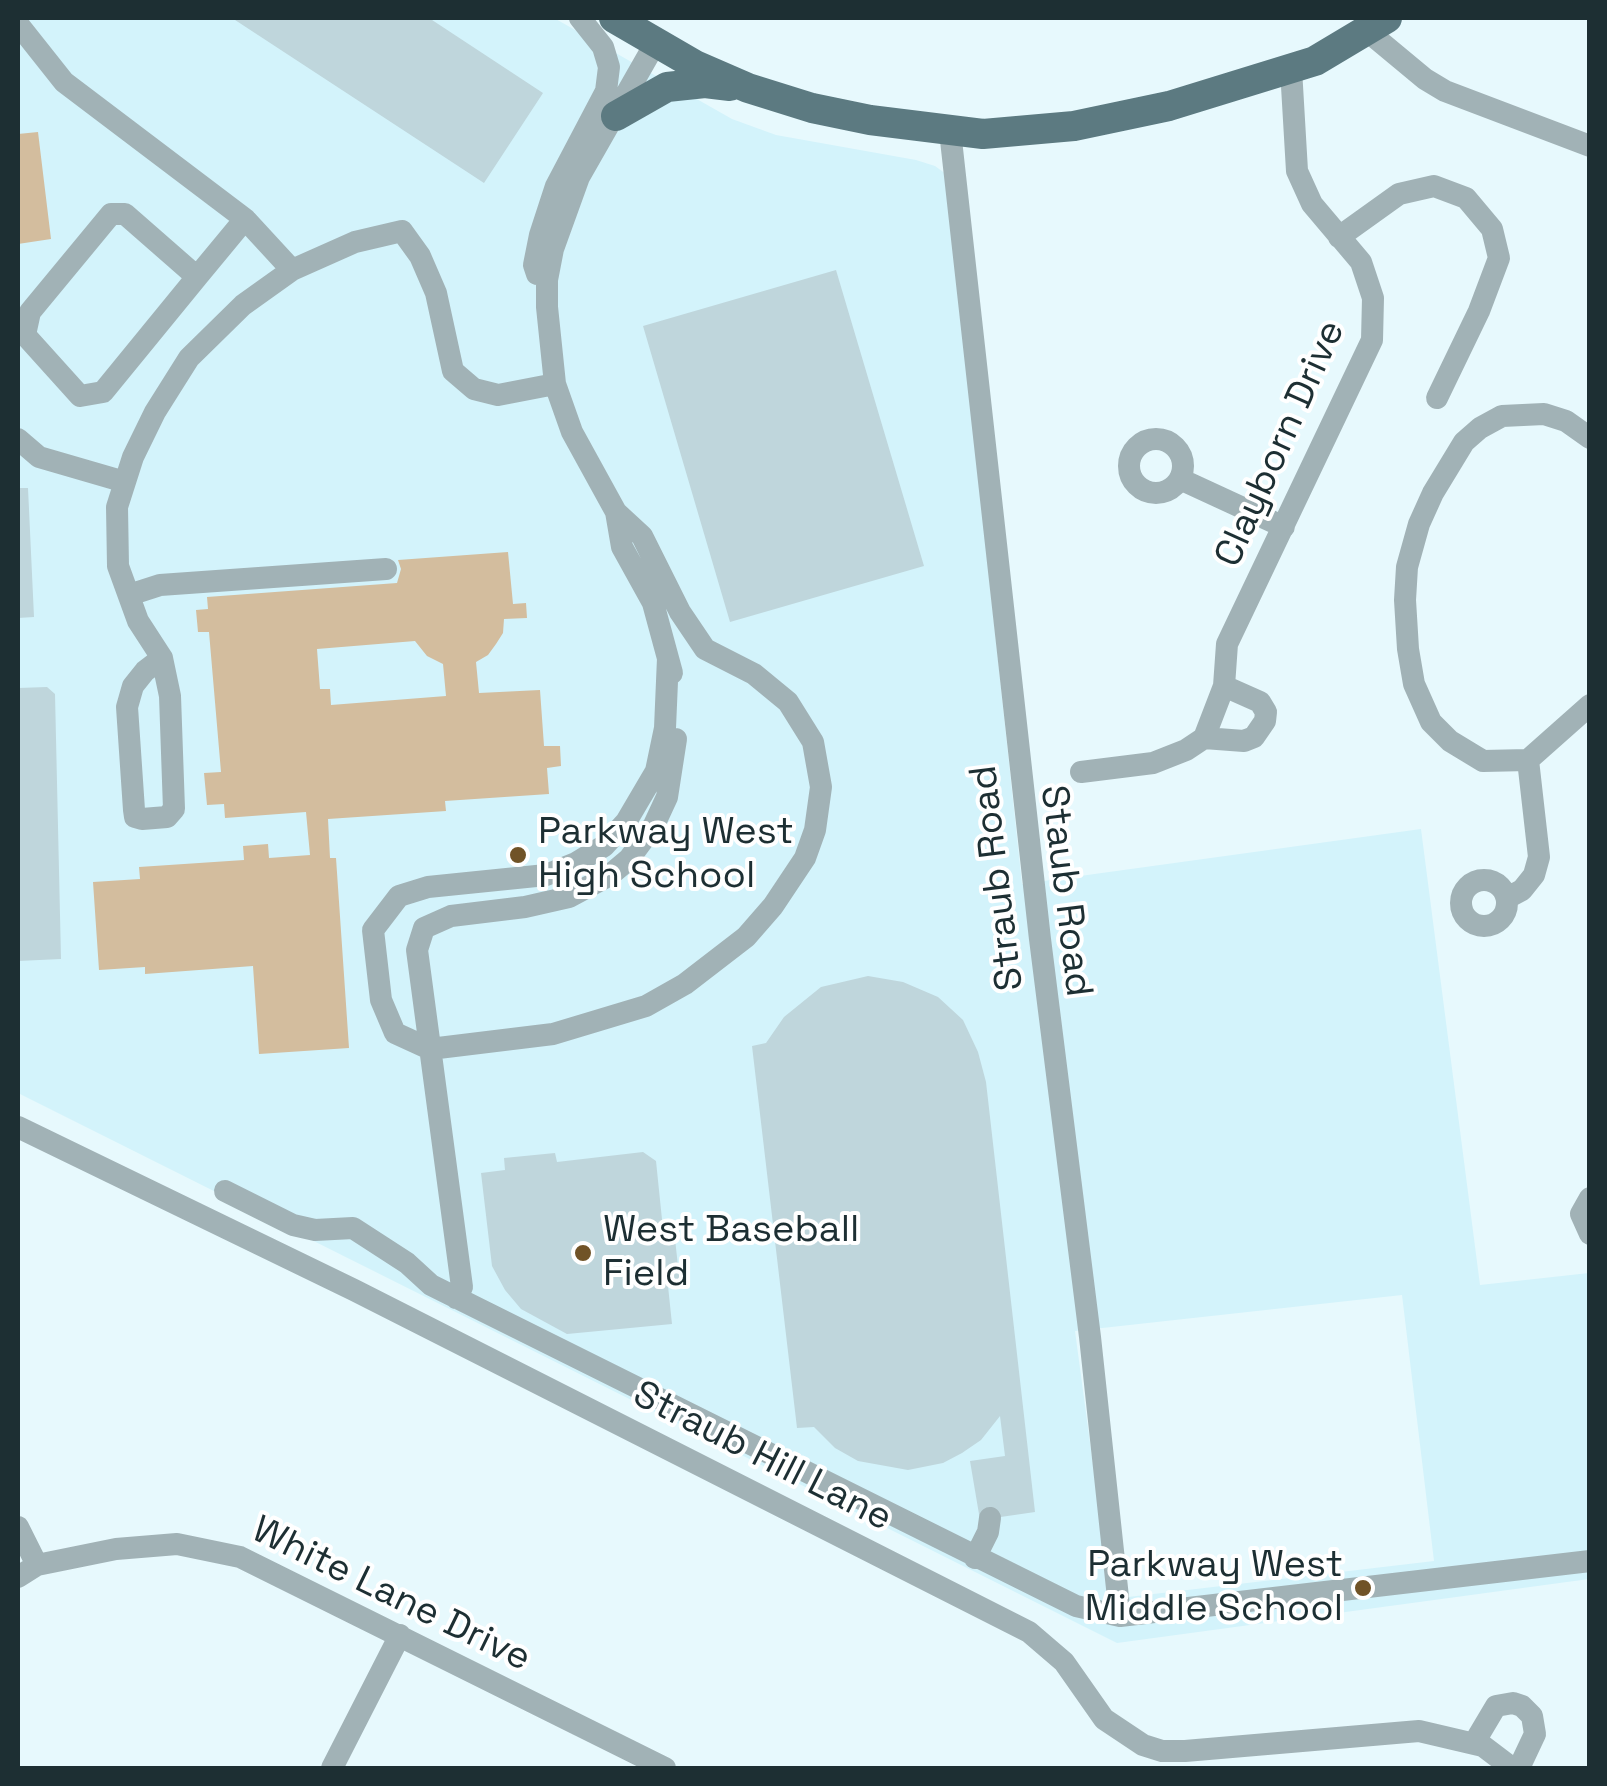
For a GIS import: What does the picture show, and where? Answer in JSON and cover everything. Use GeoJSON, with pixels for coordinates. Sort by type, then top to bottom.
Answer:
{"type":"FeatureCollection","features":[{"type":"Feature","properties":{"kind":"main road"},"geometry":{"type":"LineString","coordinates":[[614,18],[695,65],[746,87],[829,112],[983,134],[1074,126],[1169,106],[1315,61],[1376,24]]}},
{"type":"Feature","properties":{"kind":"main road"},"geometry":{"type":"LineString","coordinates":[[616,116],[667,87],[746,87]]}},
{"type":"Feature","properties":{"kind":"street"},"geometry":{"type":"LineString","coordinates":[[547,307],[534,265],[540,234],[556,186],[606,91],[609,67],[604,47],[580,18]]}},
{"type":"Feature","properties":{"kind":"street"},"geometry":{"type":"LineString","coordinates":[[18,24],[64,82],[245,220],[292,270]]}},
{"type":"Feature","properties":{"kind":"street"},"geometry":{"type":"LineString","coordinates":[[1376,24],[1444,91],[1590,146]]}},
{"type":"Feature","properties":{"kind":"street"},"geometry":{"type":"LineString","coordinates":[[656,42],[579,177],[553,249],[547,307],[555,384],[572,432],[616,512],[642,536],[680,612],[705,649],[754,674],[788,702],[813,742],[821,787],[815,830],[805,858],[774,906],[719,961],[646,1006],[552,1034],[430,1050],[395,1032],[381,1000],[373,930],[399,896],[428,887],[546,875],[604,846],[626,822],[656,771],[665,728],[668,658]]}},
{"type":"Feature","properties":{"kind":"street","name":"Clayborn Drive"},"geometry":{"type":"LineString","coordinates":[[1204,738],[1224,686],[1227,644],[1372,340],[1374,318],[1369,282],[1361,262],[1312,204],[1296,171],[1291,69]]}},
{"type":"Feature","properties":{"kind":"street","name":"Straub Road"},"geometry":{"type":"LineString","coordinates":[[950,131],[1120,1616]]}},
{"type":"Feature","properties":{"kind":"street","name":"Staub Road"},"geometry":{"type":"LineString","coordinates":[[940,174],[1120,1616]]}},
{"type":"Feature","properties":{"kind":"street"},"geometry":{"type":"LineString","coordinates":[[1339,237],[1399,194],[1434,186],[1466,198],[1492,228],[1499,258],[1437,398]]}},
{"type":"Feature","properties":{"kind":"street"},"geometry":{"type":"LineString","coordinates":[[197,277],[126,214],[111,214],[30,312],[24,335],[80,396],[103,392],[245,220]]}},
{"type":"Feature","properties":{"kind":"street"},"geometry":{"type":"LineString","coordinates":[[162,658],[144,671],[133,686],[127,707],[134,810],[135,817],[142,819],[166,818],[174,810],[170,696],[162,658],[138,620],[118,566],[117,507],[132,457],[154,412],[190,358],[243,304],[292,270],[355,242],[402,231],[420,256],[436,293],[453,371],[474,389],[498,395],[555,384]]}},
{"type":"Feature","properties":{"kind":"street"},"geometry":{"type":"LineString","coordinates":[[1590,438],[1566,421],[1544,414],[1502,416],[1464,442],[1419,524],[1407,566],[1405,600],[1414,684],[1431,722],[1450,741],[1483,761],[1528,760],[1590,705]]}},
{"type":"Feature","properties":{"kind":"street"},"geometry":{"type":"LineString","coordinates":[[18,439],[39,457],[125,482]]}},
{"type":"Feature","properties":{"kind":"street"},"geometry":{"type":"LineString","coordinates":[[1180,479],[1284,527]]}},
{"type":"Feature","properties":{"kind":"street"},"geometry":{"type":"LineString","coordinates":[[456,1298],[462,1286],[417,950],[424,928],[452,916],[569,897],[610,875],[654,825],[667,797],[677,729],[676,694],[653,603],[622,547],[616,512]]}},
{"type":"Feature","properties":{"kind":"street"},"geometry":{"type":"LineString","coordinates":[[129,595],[160,585],[386,570]]}},
{"type":"Feature","properties":{"kind":"street"},"geometry":{"type":"LineString","coordinates":[[1081,772],[1153,763],[1204,738],[1244,741],[1254,737],[1265,722],[1266,712],[1260,702],[1224,686]]}},
{"type":"Feature","properties":{"kind":"street"},"geometry":{"type":"LineString","coordinates":[[1507,898],[1522,890],[1534,875],[1539,857],[1528,760]]}},
{"type":"Feature","properties":{"kind":"street","name":"Straub Hill Lane"},"geometry":{"type":"LineString","coordinates":[[18,1127],[354,1290],[1029,1632],[1064,1662],[1104,1718],[1143,1745],[1162,1751],[1185,1751],[1419,1732],[1483,1746],[1515,1768],[1535,1734],[1532,1716],[1514,1703],[1496,1706],[1474,1743]]}},
{"type":"Feature","properties":{"kind":"street"},"geometry":{"type":"LineString","coordinates":[[225,1191],[292,1225],[315,1230],[353,1228],[407,1263],[431,1285],[1076,1606],[1120,1616],[1590,1561]]}},
{"type":"Feature","properties":{"kind":"street"},"geometry":{"type":"LineString","coordinates":[[1590,1198],[1581,1214],[1590,1234]]}},
{"type":"Feature","properties":{"kind":"street"},"geometry":{"type":"LineString","coordinates":[[975,1558],[988,1532],[990,1518]]}},
{"type":"Feature","properties":{"kind":"street"},"geometry":{"type":"LineString","coordinates":[[18,1527],[27,1571]]}},
{"type":"Feature","properties":{"kind":"street","name":"White Lane Drive"},"geometry":{"type":"LineString","coordinates":[[27,1571],[116,1549],[176,1544],[240,1557],[665,1768]]}},
{"type":"Feature","properties":{"kind":"street"},"geometry":{"type":"LineString","coordinates":[[332,1768],[400,1635]]}},
{"type":"Feature","properties":{"kind":"shaded area","name":"Parkway West High School"},"geometry":{"type":"Polygon","coordinates":[[[18,18],[554,18],[732,119],[776,135],[916,160],[946,174],[1022,884],[1421,829],[1480,1285],[1589,1273],[1589,1579],[1117,1643],[18,1093],[18,18]],[[1402,1295],[1075,1331],[1111,1599],[1434,1561],[1402,1295]]]}},
{"type":"Feature","properties":{"kind":"shaded area"},"geometry":{"type":"Polygon","coordinates":[[[232,18],[429,18],[543,93],[484,183],[232,18]]]}},
{"type":"Feature","properties":{"kind":"shaded area"},"geometry":{"type":"Polygon","coordinates":[[[836,270],[924,566],[730,622],[643,326],[836,270]]]}},
{"type":"Feature","properties":{"kind":"shaded area"},"geometry":{"type":"Polygon","coordinates":[[[18,488],[28,488],[34,617],[18,618],[18,488]]]}},
{"type":"Feature","properties":{"kind":"shaded area"},"geometry":{"type":"Polygon","coordinates":[[[47,687],[55,694],[61,959],[18,961],[18,688],[47,687]]]}},
{"type":"Feature","properties":{"kind":"shaded area"},"geometry":{"type":"Polygon","coordinates":[[[868,976],[903,982],[938,997],[963,1020],[978,1052],[986,1082],[1035,1512],[980,1520],[970,1461],[1005,1456],[1000,1416],[981,1440],[962,1453],[943,1463],[908,1470],[858,1461],[835,1448],[814,1427],[797,1428],[752,1046],[766,1043],[784,1017],[821,987],[868,976]]]}},
{"type":"Feature","properties":{"kind":"shaded area","name":"West Baseball Field"},"geometry":{"type":"Polygon","coordinates":[[[643,1152],[656,1161],[664,1239],[675,1239],[680,1284],[668,1286],[672,1324],[567,1334],[521,1309],[492,1266],[481,1173],[505,1170],[504,1158],[555,1153],[557,1162],[643,1152]]]}},
{"type":"Feature","properties":{"kind":"building"},"geometry":{"type":"Polygon","coordinates":[[[38,132],[51,239],[18,244],[18,134],[38,132]]]}},
{"type":"Feature","properties":{"kind":"building","name":"Parkway West High School"},"geometry":{"type":"Polygon","coordinates":[[[508,552],[513,604],[526,603],[527,618],[504,619],[503,633],[496,644],[476,662],[479,693],[540,690],[544,746],[560,746],[561,766],[547,768],[549,794],[445,801],[446,811],[328,819],[330,858],[336,858],[349,1048],[259,1054],[253,966],[145,974],[145,967],[99,970],[93,882],[140,879],[139,867],[244,860],[243,846],[268,844],[269,858],[310,855],[306,812],[225,818],[224,804],[207,805],[204,773],[221,772],[209,632],[198,632],[196,610],[208,609],[207,597],[397,583],[401,569],[398,560],[508,552]],[[415,641],[317,649],[320,689],[330,689],[331,705],[446,696],[443,664],[427,656],[415,641]]]}},
{"type":"Feature","properties":{"kind":"place","name":"Parkway West High School"},"geometry":{"type":"Point","coordinates":[518,855]}},
{"type":"Feature","properties":{"kind":"place","name":"West Baseball Field"},"geometry":{"type":"Point","coordinates":[583,1253]}},
{"type":"Feature","properties":{"kind":"place","name":"Parkway West Middle School"},"geometry":{"type":"Point","coordinates":[1363,1588]}}]}
